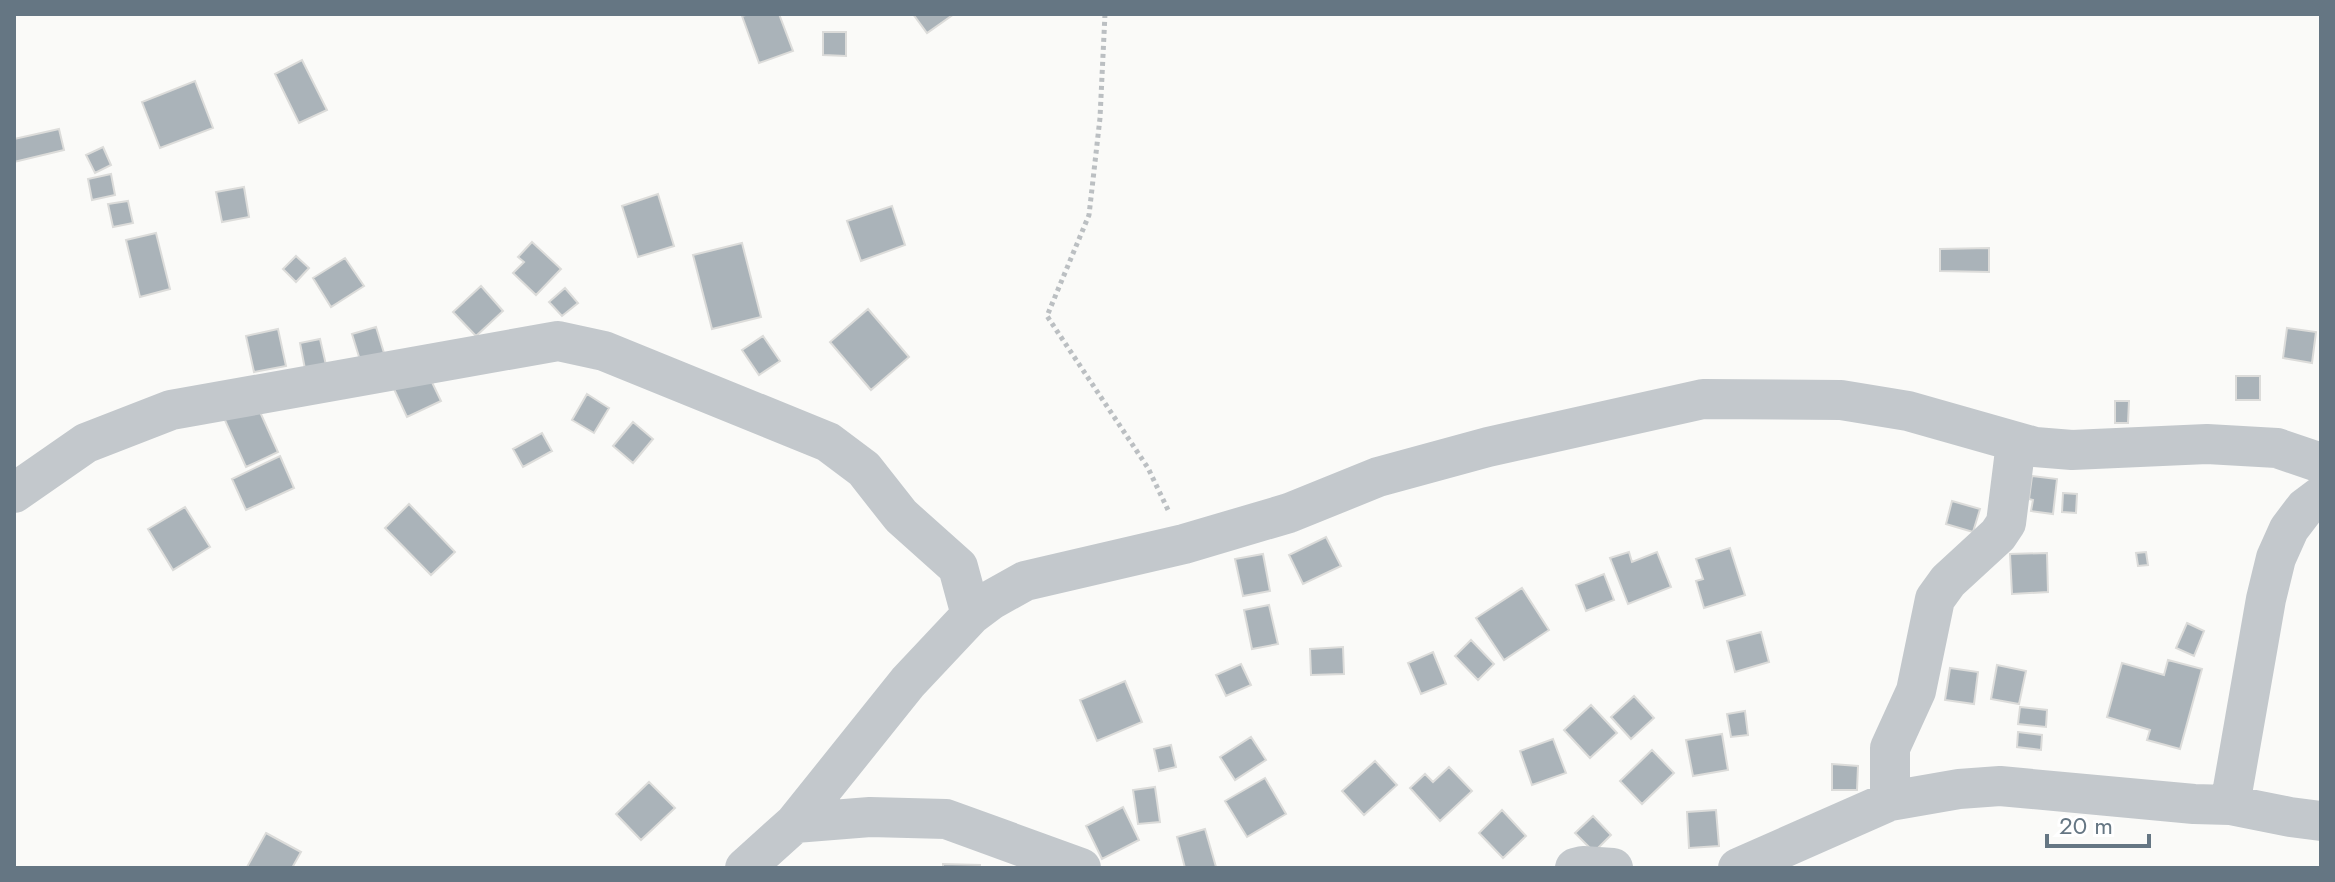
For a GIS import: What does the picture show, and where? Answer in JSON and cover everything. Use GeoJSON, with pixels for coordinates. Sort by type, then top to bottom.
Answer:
{"type":"FeatureCollection","features":[{"type":"Feature","properties":{"kind":"street"},"geometry":{"type":"LineString","coordinates":[[14,493],[86,443],[171,410],[558,341],[604,351],[828,442],[864,469],[901,516],[958,567],[971,615]]}},
{"type":"Feature","properties":{"kind":"street"},"geometry":{"type":"LineString","coordinates":[[745,868],[795,823],[908,682],[971,615],[991,600],[1025,581],[1184,544],[1289,513],[1392,473],[1488,447],[1703,399],[1841,400],[1908,411],[2016,443],[2072,450],[2207,444],[2277,448],[2321,463]]}},
{"type":"Feature","properties":{"kind":"street"},"geometry":{"type":"LineString","coordinates":[[1890,801],[1890,748],[1916,691],[1935,599],[1948,581],[1998,535],[2006,523],[2016,443]]}},
{"type":"Feature","properties":{"kind":"street"},"geometry":{"type":"LineString","coordinates":[[2230,805],[2276,558],[2289,529],[2305,508],[2321,496]]}},
{"type":"Feature","properties":{"kind":"street"},"geometry":{"type":"LineString","coordinates":[[1738,868],[1890,801],[1959,789],[2000,786],[2230,805],[2321,821]]}},
{"type":"Feature","properties":{"kind":"street"},"geometry":{"type":"LineString","coordinates":[[795,823],[870,817],[946,819],[1081,868]]}},
{"type":"Feature","properties":{"kind":"street"},"geometry":{"type":"LineString","coordinates":[[1575,868],[1613,868]]}},
{"type":"Feature","properties":{"kind":"path"},"geometry":{"type":"LineString","coordinates":[[1105,14],[1100,118],[1089,215],[1047,316],[1148,468],[1184,544]]}},
{"type":"Feature","properties":{"kind":"building"},"geometry":{"type":"Polygon","coordinates":[[[779,14],[793,51],[759,63],[742,16],[779,14]]]}},
{"type":"Feature","properties":{"kind":"building"},"geometry":{"type":"Polygon","coordinates":[[[913,14],[954,14],[927,33],[913,14]]]}},
{"type":"Feature","properties":{"kind":"building"},"geometry":{"type":"Polygon","coordinates":[[[823,32],[846,32],[846,56],[823,55],[823,32]]]}},
{"type":"Feature","properties":{"kind":"building"},"geometry":{"type":"Polygon","coordinates":[[[302,60],[327,110],[299,123],[275,74],[302,60]]]}},
{"type":"Feature","properties":{"kind":"building"},"geometry":{"type":"Polygon","coordinates":[[[195,81],[213,128],[160,148],[142,102],[195,81]]]}},
{"type":"Feature","properties":{"kind":"building"},"geometry":{"type":"Polygon","coordinates":[[[59,129],[64,150],[14,162],[14,139],[59,129]]]}},
{"type":"Feature","properties":{"kind":"building"},"geometry":{"type":"Polygon","coordinates":[[[103,147],[111,165],[95,173],[86,155],[103,147]]]}},
{"type":"Feature","properties":{"kind":"building"},"geometry":{"type":"Polygon","coordinates":[[[111,174],[115,195],[92,200],[88,179],[111,174]]]}},
{"type":"Feature","properties":{"kind":"building"},"geometry":{"type":"Polygon","coordinates":[[[244,187],[249,217],[222,222],[216,192],[244,187]]]}},
{"type":"Feature","properties":{"kind":"building"},"geometry":{"type":"Polygon","coordinates":[[[658,194],[674,246],[638,257],[622,206],[658,194]]]}},
{"type":"Feature","properties":{"kind":"building"},"geometry":{"type":"Polygon","coordinates":[[[128,201],[133,223],[113,227],[108,204],[128,201]]]}},
{"type":"Feature","properties":{"kind":"building"},"geometry":{"type":"Polygon","coordinates":[[[892,206],[905,245],[861,261],[847,221],[892,206]]]}},
{"type":"Feature","properties":{"kind":"building"},"geometry":{"type":"Polygon","coordinates":[[[156,233],[170,289],[140,297],[126,240],[156,233]]]}},
{"type":"Feature","properties":{"kind":"building"},"geometry":{"type":"Polygon","coordinates":[[[532,242],[561,269],[536,295],[513,273],[524,262],[518,257],[532,242]]]}},
{"type":"Feature","properties":{"kind":"building"},"geometry":{"type":"Polygon","coordinates":[[[742,243],[761,317],[712,329],[693,255],[742,243]]]}},
{"type":"Feature","properties":{"kind":"building"},"geometry":{"type":"Polygon","coordinates":[[[1989,248],[1989,272],[1940,271],[1940,249],[1989,248]]]}},
{"type":"Feature","properties":{"kind":"building"},"geometry":{"type":"Polygon","coordinates":[[[296,256],[309,268],[296,282],[283,269],[296,256]]]}},
{"type":"Feature","properties":{"kind":"building"},"geometry":{"type":"Polygon","coordinates":[[[345,258],[364,286],[331,307],[313,278],[345,258]]]}},
{"type":"Feature","properties":{"kind":"building"},"geometry":{"type":"Polygon","coordinates":[[[481,286],[503,311],[476,336],[453,312],[481,286]]]}},
{"type":"Feature","properties":{"kind":"building"},"geometry":{"type":"Polygon","coordinates":[[[565,288],[578,303],[562,316],[549,302],[565,288]]]}},
{"type":"Feature","properties":{"kind":"building"},"geometry":{"type":"Polygon","coordinates":[[[868,309],[909,357],[871,390],[830,342],[868,309]]]}},
{"type":"Feature","properties":{"kind":"building"},"geometry":{"type":"Polygon","coordinates":[[[376,327],[384,353],[360,360],[352,334],[376,327]]]}},
{"type":"Feature","properties":{"kind":"building"},"geometry":{"type":"Polygon","coordinates":[[[2287,328],[2316,332],[2312,363],[2283,358],[2287,328]]]}},
{"type":"Feature","properties":{"kind":"building"},"geometry":{"type":"Polygon","coordinates":[[[278,329],[286,366],[254,372],[246,336],[278,329]]]}},
{"type":"Feature","properties":{"kind":"building"},"geometry":{"type":"Polygon","coordinates":[[[763,336],[780,361],[759,375],[742,350],[763,336]]]}},
{"type":"Feature","properties":{"kind":"building"},"geometry":{"type":"Polygon","coordinates":[[[320,339],[326,365],[305,369],[300,343],[320,339]]]}},
{"type":"Feature","properties":{"kind":"building"},"geometry":{"type":"Polygon","coordinates":[[[428,374],[441,401],[407,417],[394,389],[428,374]]]}},
{"type":"Feature","properties":{"kind":"building"},"geometry":{"type":"Polygon","coordinates":[[[2236,376],[2260,376],[2260,400],[2236,400],[2236,376]]]}},
{"type":"Feature","properties":{"kind":"building"},"geometry":{"type":"Polygon","coordinates":[[[587,394],[609,408],[594,433],[572,420],[587,394]]]}},
{"type":"Feature","properties":{"kind":"building"},"geometry":{"type":"Polygon","coordinates":[[[2115,401],[2129,401],[2128,423],[2115,423],[2115,401]]]}},
{"type":"Feature","properties":{"kind":"building"},"geometry":{"type":"Polygon","coordinates":[[[256,403],[278,452],[246,467],[224,418],[256,403]]]}},
{"type":"Feature","properties":{"kind":"building"},"geometry":{"type":"Polygon","coordinates":[[[633,422],[653,439],[633,463],[613,446],[633,422]]]}},
{"type":"Feature","properties":{"kind":"building"},"geometry":{"type":"Polygon","coordinates":[[[542,433],[552,451],[523,467],[513,449],[542,433]]]}},
{"type":"Feature","properties":{"kind":"building"},"geometry":{"type":"Polygon","coordinates":[[[280,456],[294,488],[246,510],[232,479],[280,456]]]}},
{"type":"Feature","properties":{"kind":"building"},"geometry":{"type":"Polygon","coordinates":[[[2032,476],[2057,479],[2053,514],[2031,511],[2032,476]]]}},
{"type":"Feature","properties":{"kind":"building"},"geometry":{"type":"Polygon","coordinates":[[[2063,493],[2077,494],[2076,513],[2062,512],[2063,493]]]}},
{"type":"Feature","properties":{"kind":"building"},"geometry":{"type":"Polygon","coordinates":[[[1952,501],[1980,509],[1973,532],[1946,524],[1952,501]]]}},
{"type":"Feature","properties":{"kind":"building"},"geometry":{"type":"Polygon","coordinates":[[[409,504],[455,552],[431,575],[385,528],[409,504]]]}},
{"type":"Feature","properties":{"kind":"building"},"geometry":{"type":"Polygon","coordinates":[[[185,507],[210,547],[173,570],[148,529],[185,507]]]}},
{"type":"Feature","properties":{"kind":"building"},"geometry":{"type":"Polygon","coordinates":[[[1326,537],[1341,566],[1303,584],[1289,555],[1326,537]]]}},
{"type":"Feature","properties":{"kind":"building"},"geometry":{"type":"Polygon","coordinates":[[[1730,548],[1745,595],[1704,608],[1696,581],[1703,579],[1696,559],[1730,548]]]}},
{"type":"Feature","properties":{"kind":"building"},"geometry":{"type":"Polygon","coordinates":[[[1629,552],[1632,562],[1657,552],[1671,587],[1628,604],[1610,558],[1629,552]]]}},
{"type":"Feature","properties":{"kind":"building"},"geometry":{"type":"Polygon","coordinates":[[[2146,552],[2148,565],[2138,566],[2136,553],[2146,552]]]}},
{"type":"Feature","properties":{"kind":"building"},"geometry":{"type":"Polygon","coordinates":[[[2047,553],[2048,592],[2012,594],[2010,554],[2047,553]]]}},
{"type":"Feature","properties":{"kind":"building"},"geometry":{"type":"Polygon","coordinates":[[[1263,554],[1270,591],[1243,596],[1235,559],[1263,554]]]}},
{"type":"Feature","properties":{"kind":"building"},"geometry":{"type":"Polygon","coordinates":[[[1604,574],[1614,600],[1586,611],[1576,585],[1604,574]]]}},
{"type":"Feature","properties":{"kind":"building"},"geometry":{"type":"Polygon","coordinates":[[[1522,588],[1549,630],[1504,660],[1476,618],[1522,588]]]}},
{"type":"Feature","properties":{"kind":"building"},"geometry":{"type":"Polygon","coordinates":[[[1269,605],[1278,644],[1252,649],[1244,610],[1269,605]]]}},
{"type":"Feature","properties":{"kind":"building"},"geometry":{"type":"Polygon","coordinates":[[[2187,623],[2204,631],[2194,656],[2176,648],[2187,623]]]}},
{"type":"Feature","properties":{"kind":"building"},"geometry":{"type":"Polygon","coordinates":[[[1761,632],[1769,662],[1735,672],[1727,641],[1761,632]]]}},
{"type":"Feature","properties":{"kind":"building"},"geometry":{"type":"Polygon","coordinates":[[[1471,640],[1494,664],[1478,680],[1455,656],[1471,640]]]}},
{"type":"Feature","properties":{"kind":"building"},"geometry":{"type":"Polygon","coordinates":[[[1343,647],[1344,674],[1311,675],[1310,649],[1343,647]]]}},
{"type":"Feature","properties":{"kind":"building"},"geometry":{"type":"Polygon","coordinates":[[[1433,652],[1446,684],[1421,694],[1408,663],[1433,652]]]}},
{"type":"Feature","properties":{"kind":"building"},"geometry":{"type":"Polygon","coordinates":[[[2168,660],[2202,669],[2180,749],[2147,740],[2150,730],[2107,717],[2122,663],[2164,675],[2168,660]]]}},
{"type":"Feature","properties":{"kind":"building"},"geometry":{"type":"Polygon","coordinates":[[[1241,664],[1251,685],[1226,696],[1216,675],[1241,664]]]}},
{"type":"Feature","properties":{"kind":"building"},"geometry":{"type":"Polygon","coordinates":[[[1997,665],[2026,671],[2019,704],[1991,699],[1997,665]]]}},
{"type":"Feature","properties":{"kind":"building"},"geometry":{"type":"Polygon","coordinates":[[[1950,668],[1978,672],[1974,704],[1945,700],[1950,668]]]}},
{"type":"Feature","properties":{"kind":"building"},"geometry":{"type":"Polygon","coordinates":[[[1125,681],[1142,722],[1097,741],[1080,700],[1125,681]]]}},
{"type":"Feature","properties":{"kind":"building"},"geometry":{"type":"Polygon","coordinates":[[[1634,696],[1654,718],[1631,739],[1611,717],[1634,696]]]}},
{"type":"Feature","properties":{"kind":"building"},"geometry":{"type":"Polygon","coordinates":[[[1591,705],[1617,733],[1590,758],[1564,730],[1591,705]]]}},
{"type":"Feature","properties":{"kind":"building"},"geometry":{"type":"Polygon","coordinates":[[[2020,707],[2047,710],[2046,727],[2018,724],[2020,707]]]}},
{"type":"Feature","properties":{"kind":"building"},"geometry":{"type":"Polygon","coordinates":[[[1745,711],[1748,735],[1731,737],[1727,714],[1745,711]]]}},
{"type":"Feature","properties":{"kind":"building"},"geometry":{"type":"Polygon","coordinates":[[[2018,732],[2042,735],[2041,750],[2017,747],[2018,732]]]}},
{"type":"Feature","properties":{"kind":"building"},"geometry":{"type":"Polygon","coordinates":[[[1722,734],[1728,770],[1693,776],[1686,740],[1722,734]]]}},
{"type":"Feature","properties":{"kind":"building"},"geometry":{"type":"Polygon","coordinates":[[[1251,737],[1266,760],[1235,780],[1220,757],[1251,737]]]}},
{"type":"Feature","properties":{"kind":"building"},"geometry":{"type":"Polygon","coordinates":[[[1553,739],[1566,773],[1532,785],[1520,751],[1553,739]]]}},
{"type":"Feature","properties":{"kind":"building"},"geometry":{"type":"Polygon","coordinates":[[[1171,745],[1176,767],[1159,771],[1154,749],[1171,745]]]}},
{"type":"Feature","properties":{"kind":"building"},"geometry":{"type":"Polygon","coordinates":[[[1652,750],[1674,773],[1642,804],[1620,781],[1652,750]]]}},
{"type":"Feature","properties":{"kind":"building"},"geometry":{"type":"Polygon","coordinates":[[[1375,761],[1397,785],[1364,815],[1342,791],[1375,761]]]}},
{"type":"Feature","properties":{"kind":"building"},"geometry":{"type":"Polygon","coordinates":[[[1832,764],[1858,766],[1857,790],[1832,790],[1832,764]]]}},
{"type":"Feature","properties":{"kind":"building"},"geometry":{"type":"Polygon","coordinates":[[[1449,767],[1472,791],[1440,821],[1410,788],[1425,774],[1433,782],[1449,767]]]}},
{"type":"Feature","properties":{"kind":"building"},"geometry":{"type":"Polygon","coordinates":[[[1265,778],[1286,814],[1247,837],[1225,801],[1265,778]]]}},
{"type":"Feature","properties":{"kind":"building"},"geometry":{"type":"Polygon","coordinates":[[[649,782],[675,808],[641,840],[616,814],[649,782]]]}},
{"type":"Feature","properties":{"kind":"building"},"geometry":{"type":"Polygon","coordinates":[[[1155,787],[1160,822],[1138,824],[1133,790],[1155,787]]]}},
{"type":"Feature","properties":{"kind":"building"},"geometry":{"type":"Polygon","coordinates":[[[1123,807],[1139,840],[1102,859],[1086,826],[1123,807]]]}},
{"type":"Feature","properties":{"kind":"building"},"geometry":{"type":"Polygon","coordinates":[[[1502,810],[1526,836],[1503,858],[1479,833],[1502,810]]]}},
{"type":"Feature","properties":{"kind":"building"},"geometry":{"type":"Polygon","coordinates":[[[1716,810],[1719,846],[1689,848],[1687,812],[1716,810]]]}},
{"type":"Feature","properties":{"kind":"building"},"geometry":{"type":"Polygon","coordinates":[[[1593,816],[1611,835],[1594,852],[1575,833],[1593,816]]]}},
{"type":"Feature","properties":{"kind":"building"},"geometry":{"type":"Polygon","coordinates":[[[1205,829],[1216,867],[1185,868],[1177,837],[1205,829]]]}},
{"type":"Feature","properties":{"kind":"building"},"geometry":{"type":"Polygon","coordinates":[[[266,833],[301,852],[292,868],[247,867],[266,833]]]}},
{"type":"Feature","properties":{"kind":"building"},"geometry":{"type":"Polygon","coordinates":[[[943,864],[980,865],[980,868],[943,868],[943,864]]]}}]}
